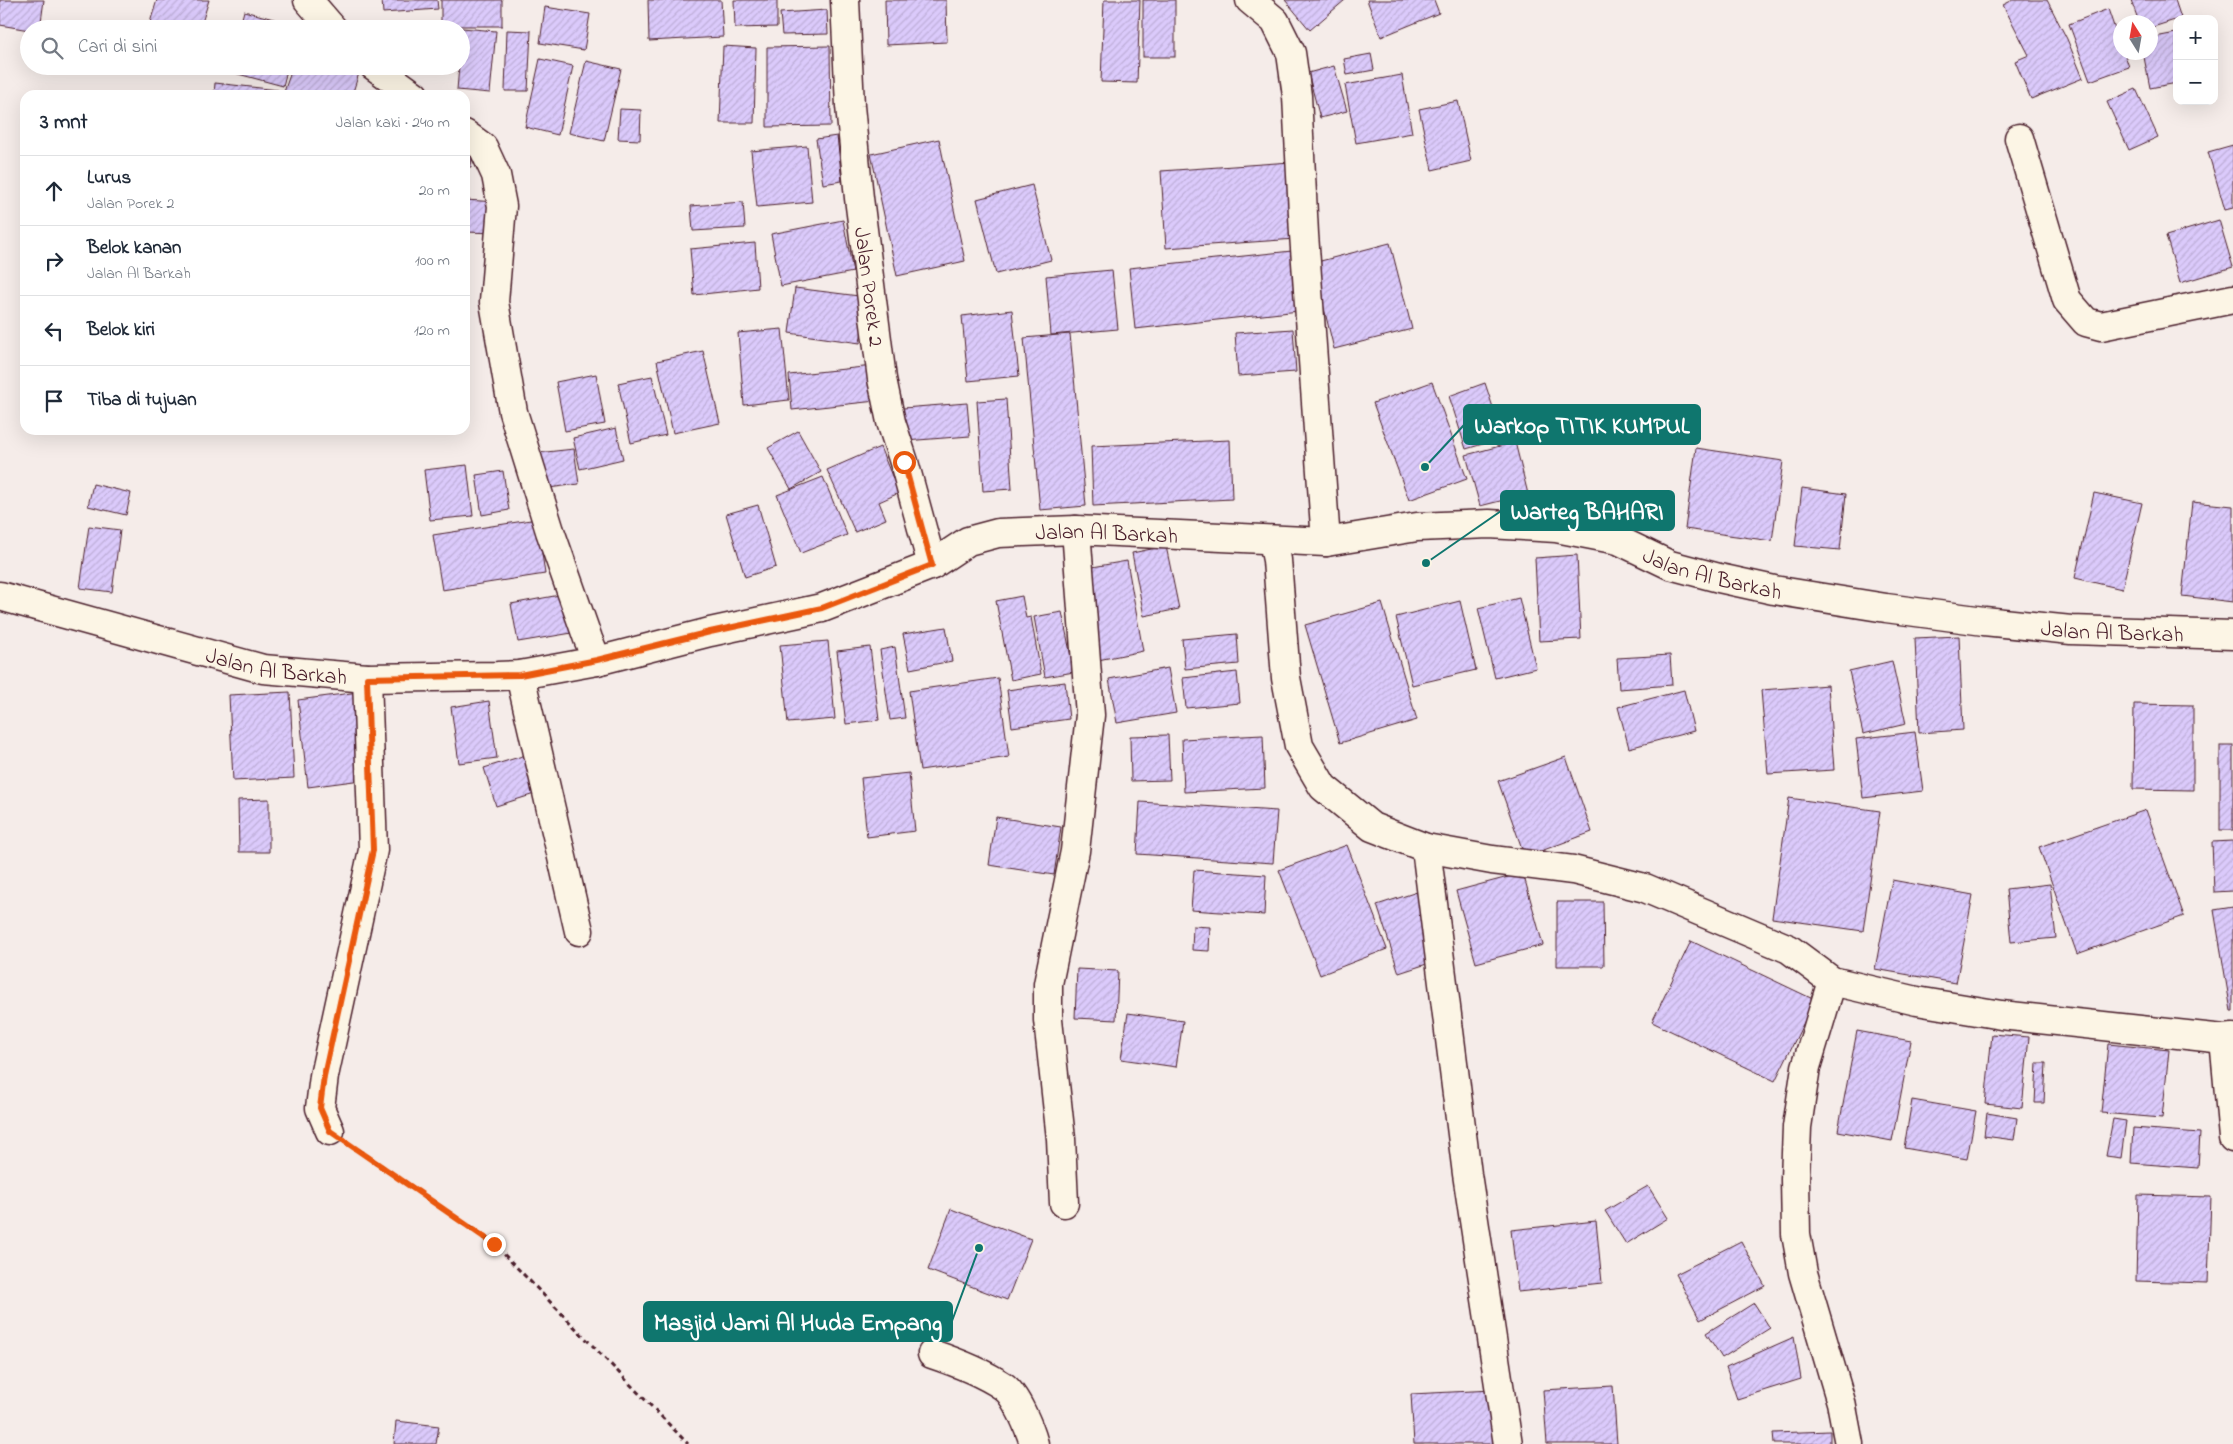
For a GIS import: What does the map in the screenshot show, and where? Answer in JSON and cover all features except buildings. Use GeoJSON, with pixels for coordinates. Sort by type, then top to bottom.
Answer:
{"type":"FeatureCollection","features":[{"type":"Feature","properties":{"kind":"street"},"geometry":{"type":"LineString","coordinates":[[308,0],[325,20]]}},
{"type":"Feature","properties":{"kind":"street","name":"Jalan Porek 2"},"geometry":{"type":"LineString","coordinates":[[846,0],[850,106],[859,198],[882,379],[890,422],[904,462],[932,565]]}},
{"type":"Feature","properties":{"kind":"street"},"geometry":{"type":"LineString","coordinates":[[1250,0],[1274,21],[1291,53],[1297,96],[1304,234],[1326,542]]}},
{"type":"Feature","properties":{"kind":"street"},"geometry":{"type":"LineString","coordinates":[[386,75],[407,90]]}},
{"type":"Feature","properties":{"kind":"street"},"geometry":{"type":"LineString","coordinates":[[470,138],[483,147],[496,176],[502,206],[494,302],[513,412],[550,531],[597,660]]}},
{"type":"Feature","properties":{"kind":"street"},"geometry":{"type":"LineString","coordinates":[[2019,138],[2067,300],[2086,322],[2101,326],[2233,299]]}},
{"type":"Feature","properties":{"kind":"street","name":"Jalan Al Barkah"},"geometry":{"type":"LineString","coordinates":[[0,596],[263,668],[367,678],[520,675],[597,660],[710,632],[822,608],[932,565],[968,541],[998,533],[1076,530],[1273,541],[1326,542],[1416,528],[1489,524],[1556,528],[1618,540],[1670,565],[1719,578],[1774,590],[1886,608],[2071,630],[2233,636]]}},
{"type":"Feature","properties":{"kind":"street"},"geometry":{"type":"LineString","coordinates":[[1064,1203],[1061,1139],[1048,1020],[1048,984],[1075,851],[1090,715],[1076,530]]}},
{"type":"Feature","properties":{"kind":"street"},"geometry":{"type":"LineString","coordinates":[[1273,541],[1278,560],[1286,678],[1299,746],[1324,787],[1372,827],[1426,848],[1492,860],[1573,870],[1645,888],[1789,949],[1832,981],[1917,1001],[2001,1015],[2228,1039],[2233,1138]]}},
{"type":"Feature","properties":{"kind":"street"},"geometry":{"type":"LineString","coordinates":[[520,675],[579,931]]}},
{"type":"Feature","properties":{"kind":"street"},"geometry":{"type":"LineString","coordinates":[[330,1131],[320,1108],[324,1076],[373,850],[367,678]]}},
{"type":"Feature","properties":{"kind":"street"},"geometry":{"type":"LineString","coordinates":[[1426,848],[1467,1174],[1508,1444]]}},
{"type":"Feature","properties":{"kind":"street"},"geometry":{"type":"LineString","coordinates":[[1832,981],[1806,1067],[1797,1127],[1795,1179],[1796,1234],[1803,1273],[1841,1402],[1849,1444]]}},
{"type":"Feature","properties":{"kind":"street"},"geometry":{"type":"LineString","coordinates":[[932,1354],[958,1363],[1004,1387],[1018,1407],[1034,1444]]}},
{"type":"Feature","properties":{"kind":"path"},"geometry":{"type":"LineString","coordinates":[[330,1131],[494,1244],[688,1444]]}},
{"type":"Feature","properties":{"kind":"place","name":"Warkop TITIK KUMPUL"},"geometry":{"type":"Point","coordinates":[1425,467]}},
{"type":"Feature","properties":{"kind":"place","name":"Warteg BAHARI"},"geometry":{"type":"Point","coordinates":[1426,563]}},
{"type":"Feature","properties":{"kind":"place","name":"Masjid Jami Al Huda Empang"},"geometry":{"type":"Point","coordinates":[979,1248]}},
{"type":"Feature","properties":{"kind":"route"},"geometry":{"type":"LineString","coordinates":[[494,1244],[330,1131],[320,1108],[324,1076],[373,850],[367,678],[520,675],[597,660],[710,632],[822,608],[932,565],[904,462]]}}]}
